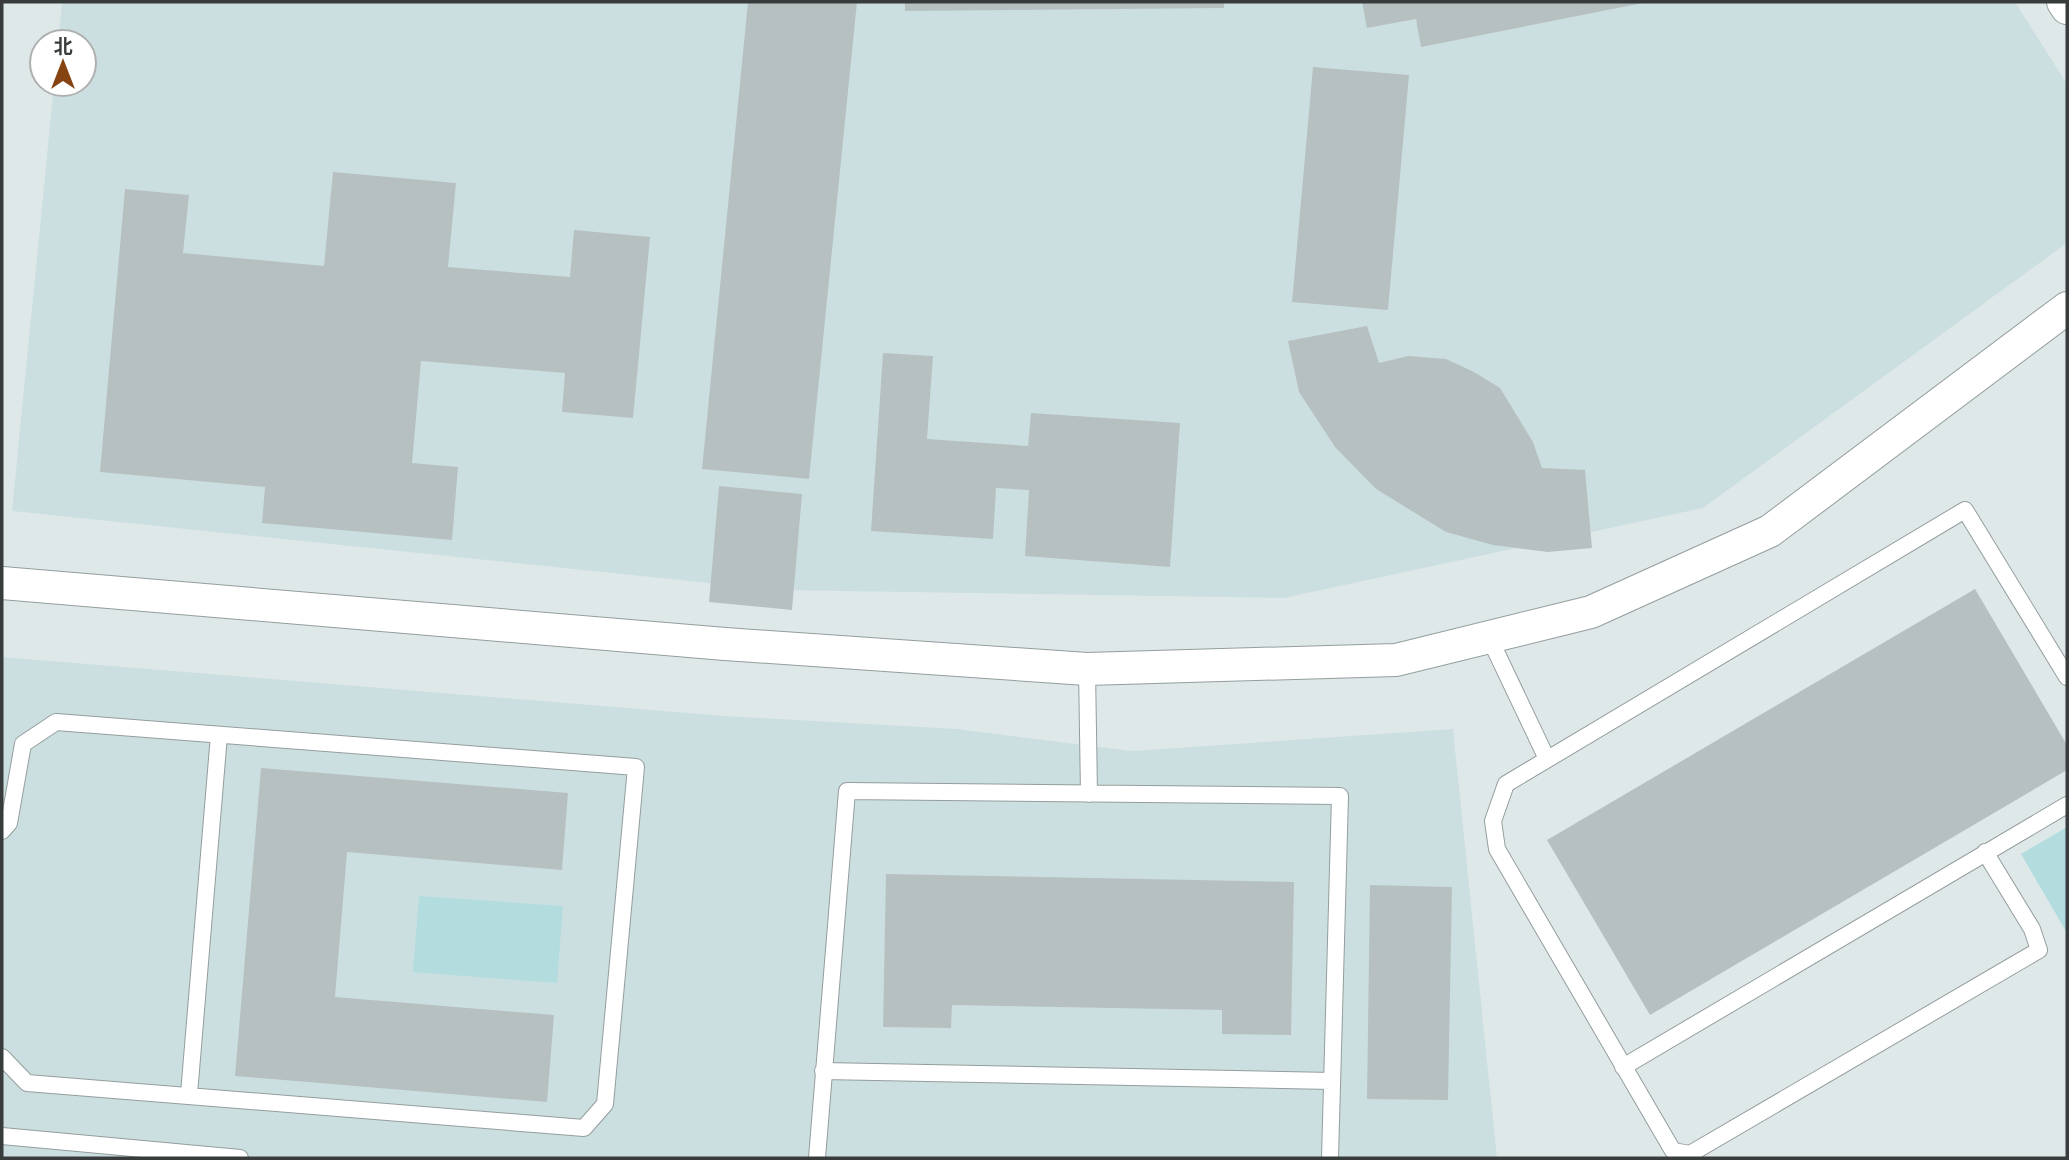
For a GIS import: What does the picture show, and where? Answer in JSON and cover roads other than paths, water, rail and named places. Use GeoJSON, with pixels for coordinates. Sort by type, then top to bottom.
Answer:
{"type":"FeatureCollection","features":[{"type":"Feature","properties":{"kind":"street"},"geometry":{"type":"LineString","coordinates":[[2063,2],[2067,8]]}},
{"type":"Feature","properties":{"kind":"street"},"geometry":{"type":"LineString","coordinates":[[2,583],[725,645],[1087,669],[1396,660],[1591,612],[1770,531],[2067,308]]}},
{"type":"Feature","properties":{"kind":"lane"},"geometry":{"type":"LineString","coordinates":[[1985,852],[2032,929],[2039,950],[1689,1154],[1673,1151],[1623,1067],[1497,849],[1493,821],[1506,784],[1965,510],[2067,677]]}},
{"type":"Feature","properties":{"kind":"lane"},"geometry":{"type":"LineString","coordinates":[[1489,637],[1547,759]]}},
{"type":"Feature","properties":{"kind":"lane"},"geometry":{"type":"LineString","coordinates":[[1087,669],[1089,794]]}},
{"type":"Feature","properties":{"kind":"lane"},"geometry":{"type":"LineString","coordinates":[[2,831],[9,823],[23,744],[56,722],[636,767],[605,1104],[584,1128],[27,1083],[2,1057]]}},
{"type":"Feature","properties":{"kind":"lane"},"geometry":{"type":"LineString","coordinates":[[189,1094],[219,735]]}},
{"type":"Feature","properties":{"kind":"lane"},"geometry":{"type":"LineString","coordinates":[[817,1158],[847,791],[1340,796],[1330,1158]]}},
{"type":"Feature","properties":{"kind":"lane"},"geometry":{"type":"LineString","coordinates":[[1623,1067],[2067,805]]}},
{"type":"Feature","properties":{"kind":"lane"},"geometry":{"type":"LineString","coordinates":[[823,1071],[1332,1081]]}},
{"type":"Feature","properties":{"kind":"lane"},"geometry":{"type":"LineString","coordinates":[[2,1136],[162,1155],[240,1158]]}}]}
